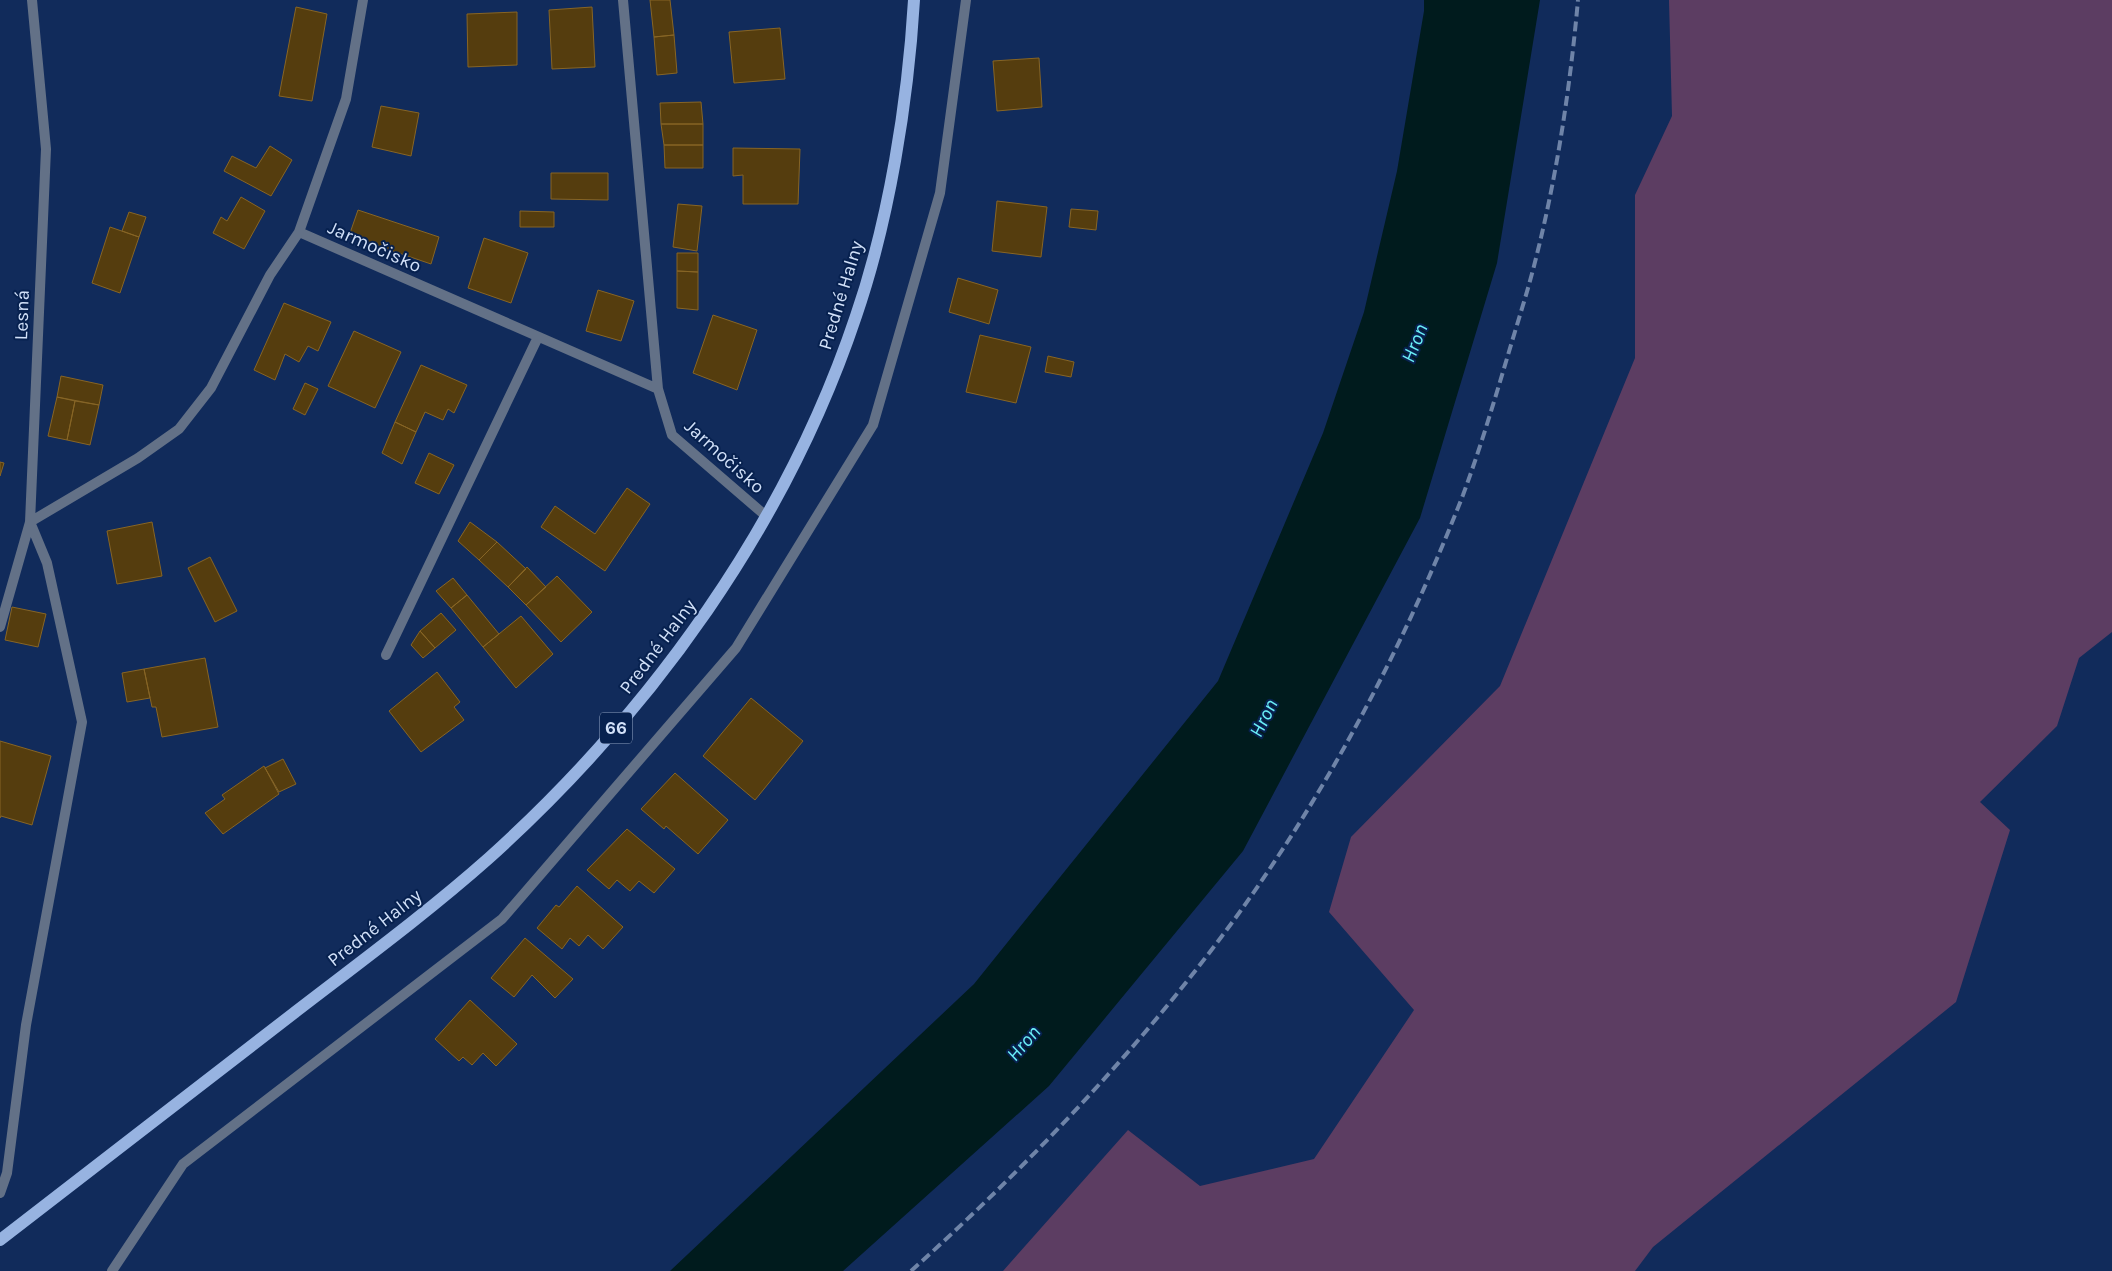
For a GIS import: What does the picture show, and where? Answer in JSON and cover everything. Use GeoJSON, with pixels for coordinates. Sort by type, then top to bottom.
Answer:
{"type":"FeatureCollection","features":[{"type":"Feature","properties":{"kind":"main road","name":"Predné Halny"},"geometry":{"type":"LineString","coordinates":[[0,1240],[367,957],[490,857],[590,757],[635,708],[670,663],[715,599],[766,516],[801,450],[857,314],[876,244],[894,162],[907,75],[914,0]]}},
{"type":"Feature","properties":{"kind":"street","name":"Lesná"},"geometry":{"type":"LineString","coordinates":[[0,628],[30,522],[46,149],[32,0]]}},
{"type":"Feature","properties":{"kind":"street","name":"Jarmočisko"},"geometry":{"type":"LineString","coordinates":[[362,0],[346,100],[299,232],[658,389]]}},
{"type":"Feature","properties":{"kind":"street","name":"Jarmočisko"},"geometry":{"type":"LineString","coordinates":[[623,0],[658,389],[672,436],[766,516]]}},
{"type":"Feature","properties":{"kind":"street"},"geometry":{"type":"LineString","coordinates":[[112,1271],[184,1164],[502,919],[736,648],[873,425],[940,193],[966,0]]}},
{"type":"Feature","properties":{"kind":"street"},"geometry":{"type":"LineString","coordinates":[[0,1193],[7,1173],[26,1025],[82,722],[47,563],[30,522],[138,458],[179,429],[211,388],[270,275],[299,232]]}},
{"type":"Feature","properties":{"kind":"street"},"geometry":{"type":"LineString","coordinates":[[386,655],[538,337]]}},
{"type":"Feature","properties":{"kind":"shaded area"},"geometry":{"type":"Polygon","coordinates":[[[1669,0],[2112,0],[2112,632],[2079,658],[2057,726],[1980,802],[2010,830],[1956,1002],[1653,1247],[1635,1271],[1003,1271],[1128,1130],[1200,1186],[1314,1159],[1414,1010],[1329,912],[1351,837],[1500,686],[1635,358],[1635,195],[1672,116],[1669,0]]]}},
{"type":"Feature","properties":{"kind":"water","name":"Hron"},"geometry":{"type":"Polygon","coordinates":[[[1424,0],[1540,0],[1497,263],[1420,518],[1243,851],[1049,1086],[843,1271],[670,1271],[974,984],[1218,681],[1323,433],[1364,312],[1397,171],[1424,11],[1424,0]]]}},
{"type":"Feature","properties":{"kind":"building"},"geometry":{"type":"Polygon","coordinates":[[[650,0],[670,0],[674,35],[654,37],[650,0]]]}},
{"type":"Feature","properties":{"kind":"building"},"geometry":{"type":"Polygon","coordinates":[[[296,7],[327,14],[312,101],[279,96],[296,7]]]}},
{"type":"Feature","properties":{"kind":"building"},"geometry":{"type":"Polygon","coordinates":[[[592,7],[595,67],[552,69],[549,10],[592,7]]]}},
{"type":"Feature","properties":{"kind":"building"},"geometry":{"type":"Polygon","coordinates":[[[517,12],[517,65],[468,67],[467,14],[517,12]]]}},
{"type":"Feature","properties":{"kind":"building"},"geometry":{"type":"Polygon","coordinates":[[[780,28],[785,79],[734,83],[729,32],[780,28]]]}},
{"type":"Feature","properties":{"kind":"building"},"geometry":{"type":"Polygon","coordinates":[[[674,35],[677,73],[657,75],[654,37],[674,35]]]}},
{"type":"Feature","properties":{"kind":"building"},"geometry":{"type":"Polygon","coordinates":[[[1039,58],[1042,107],[997,111],[993,61],[1039,58]]]}},
{"type":"Feature","properties":{"kind":"building"},"geometry":{"type":"Polygon","coordinates":[[[701,102],[703,124],[661,124],[660,103],[701,102]]]}},
{"type":"Feature","properties":{"kind":"building"},"geometry":{"type":"Polygon","coordinates":[[[381,106],[419,113],[411,156],[372,147],[381,106]]]}},
{"type":"Feature","properties":{"kind":"building"},"geometry":{"type":"Polygon","coordinates":[[[661,124],[703,124],[703,145],[664,145],[661,124]]]}},
{"type":"Feature","properties":{"kind":"building"},"geometry":{"type":"Polygon","coordinates":[[[664,145],[703,145],[703,168],[665,168],[664,145]]]}},
{"type":"Feature","properties":{"kind":"building"},"geometry":{"type":"Polygon","coordinates":[[[270,146],[292,160],[271,196],[224,171],[232,156],[256,168],[270,146]]]}},
{"type":"Feature","properties":{"kind":"building"},"geometry":{"type":"Polygon","coordinates":[[[733,148],[800,149],[798,204],[743,204],[743,175],[733,176],[733,148]]]}},
{"type":"Feature","properties":{"kind":"building"},"geometry":{"type":"Polygon","coordinates":[[[551,173],[608,173],[608,200],[551,199],[551,173]]]}},
{"type":"Feature","properties":{"kind":"building"},"geometry":{"type":"Polygon","coordinates":[[[241,197],[265,211],[244,249],[213,233],[221,217],[227,221],[241,197]]]}},
{"type":"Feature","properties":{"kind":"building"},"geometry":{"type":"Polygon","coordinates":[[[997,201],[1047,207],[1041,257],[992,251],[997,201]]]}},
{"type":"Feature","properties":{"kind":"building"},"geometry":{"type":"Polygon","coordinates":[[[678,204],[702,206],[697,251],[673,247],[678,204]]]}},
{"type":"Feature","properties":{"kind":"building"},"geometry":{"type":"Polygon","coordinates":[[[1071,209],[1098,211],[1096,230],[1069,227],[1071,209]]]}},
{"type":"Feature","properties":{"kind":"building"},"geometry":{"type":"Polygon","coordinates":[[[358,210],[439,237],[431,264],[349,236],[358,210]]]}},
{"type":"Feature","properties":{"kind":"building"},"geometry":{"type":"Polygon","coordinates":[[[520,211],[554,212],[554,227],[520,227],[520,211]]]}},
{"type":"Feature","properties":{"kind":"building"},"geometry":{"type":"Polygon","coordinates":[[[129,212],[146,217],[139,237],[122,231],[129,212]]]}},
{"type":"Feature","properties":{"kind":"building"},"geometry":{"type":"Polygon","coordinates":[[[110,227],[139,237],[120,293],[92,283],[110,227]]]}},
{"type":"Feature","properties":{"kind":"building"},"geometry":{"type":"Polygon","coordinates":[[[484,238],[528,253],[511,303],[468,288],[484,238]]]}},
{"type":"Feature","properties":{"kind":"building"},"geometry":{"type":"Polygon","coordinates":[[[677,253],[698,253],[698,272],[677,271],[677,253]]]}},
{"type":"Feature","properties":{"kind":"building"},"geometry":{"type":"Polygon","coordinates":[[[677,271],[698,272],[698,310],[677,308],[677,271]]]}},
{"type":"Feature","properties":{"kind":"building"},"geometry":{"type":"Polygon","coordinates":[[[958,278],[998,290],[989,324],[949,312],[958,278]]]}},
{"type":"Feature","properties":{"kind":"building"},"geometry":{"type":"Polygon","coordinates":[[[598,290],[634,301],[621,341],[586,331],[598,290]]]}},
{"type":"Feature","properties":{"kind":"building"},"geometry":{"type":"Polygon","coordinates":[[[284,303],[331,322],[318,351],[308,346],[299,362],[285,354],[275,380],[254,370],[284,303]]]}},
{"type":"Feature","properties":{"kind":"building"},"geometry":{"type":"Polygon","coordinates":[[[713,315],[757,330],[737,390],[693,373],[713,315]]]}},
{"type":"Feature","properties":{"kind":"building"},"geometry":{"type":"Polygon","coordinates":[[[354,331],[401,352],[375,408],[328,386],[354,331]]]}},
{"type":"Feature","properties":{"kind":"building"},"geometry":{"type":"Polygon","coordinates":[[[980,335],[1031,347],[1016,403],[966,392],[980,335]]]}},
{"type":"Feature","properties":{"kind":"building"},"geometry":{"type":"Polygon","coordinates":[[[1048,356],[1074,362],[1071,377],[1045,372],[1048,356]]]}},
{"type":"Feature","properties":{"kind":"building"},"geometry":{"type":"Polygon","coordinates":[[[421,365],[467,385],[454,413],[448,409],[443,420],[425,412],[416,432],[395,422],[421,365]]]}},
{"type":"Feature","properties":{"kind":"building"},"geometry":{"type":"Polygon","coordinates":[[[61,376],[103,385],[99,405],[57,397],[61,376]]]}},
{"type":"Feature","properties":{"kind":"building"},"geometry":{"type":"Polygon","coordinates":[[[305,383],[318,389],[305,415],[293,409],[305,383]]]}},
{"type":"Feature","properties":{"kind":"building"},"geometry":{"type":"Polygon","coordinates":[[[57,397],[75,401],[67,440],[48,436],[57,397]]]}},
{"type":"Feature","properties":{"kind":"building"},"geometry":{"type":"Polygon","coordinates":[[[75,401],[99,405],[90,445],[67,440],[75,401]]]}},
{"type":"Feature","properties":{"kind":"building"},"geometry":{"type":"Polygon","coordinates":[[[395,422],[416,432],[402,464],[382,453],[395,422]]]}},
{"type":"Feature","properties":{"kind":"building"},"geometry":{"type":"Polygon","coordinates":[[[429,453],[454,465],[439,494],[415,483],[429,453]]]}},
{"type":"Feature","properties":{"kind":"building"},"geometry":{"type":"Polygon","coordinates":[[[0,462],[4,463],[0,476],[0,462]]]}},
{"type":"Feature","properties":{"kind":"building"},"geometry":{"type":"Polygon","coordinates":[[[627,488],[650,504],[605,571],[541,527],[555,506],[595,534],[627,488]]]}},
{"type":"Feature","properties":{"kind":"building"},"geometry":{"type":"Polygon","coordinates":[[[152,522],[162,576],[117,584],[107,531],[152,522]]]}},
{"type":"Feature","properties":{"kind":"building"},"geometry":{"type":"Polygon","coordinates":[[[470,522],[497,542],[479,560],[458,541],[470,522]]]}},
{"type":"Feature","properties":{"kind":"building"},"geometry":{"type":"Polygon","coordinates":[[[497,542],[526,569],[508,587],[479,560],[497,542]]]}},
{"type":"Feature","properties":{"kind":"building"},"geometry":{"type":"Polygon","coordinates":[[[210,557],[237,611],[215,622],[188,568],[210,557]]]}},
{"type":"Feature","properties":{"kind":"building"},"geometry":{"type":"Polygon","coordinates":[[[527,567],[546,587],[526,605],[508,587],[527,567]]]}},
{"type":"Feature","properties":{"kind":"building"},"geometry":{"type":"Polygon","coordinates":[[[557,576],[592,612],[561,642],[526,605],[557,576]]]}},
{"type":"Feature","properties":{"kind":"building"},"geometry":{"type":"Polygon","coordinates":[[[453,578],[467,595],[451,608],[436,591],[453,578]]]}},
{"type":"Feature","properties":{"kind":"building"},"geometry":{"type":"Polygon","coordinates":[[[467,595],[499,634],[483,647],[451,608],[467,595]]]}},
{"type":"Feature","properties":{"kind":"building"},"geometry":{"type":"Polygon","coordinates":[[[12,607],[46,614],[38,647],[5,640],[12,607]]]}},
{"type":"Feature","properties":{"kind":"building"},"geometry":{"type":"Polygon","coordinates":[[[441,613],[456,630],[435,648],[420,631],[441,613]]]}},
{"type":"Feature","properties":{"kind":"building"},"geometry":{"type":"Polygon","coordinates":[[[521,616],[553,654],[516,688],[483,647],[521,616]]]}},
{"type":"Feature","properties":{"kind":"building"},"geometry":{"type":"Polygon","coordinates":[[[420,631],[435,648],[423,658],[411,645],[420,631]]]}},
{"type":"Feature","properties":{"kind":"building"},"geometry":{"type":"Polygon","coordinates":[[[205,658],[218,727],[162,737],[156,707],[152,707],[144,669],[205,658]]]}},
{"type":"Feature","properties":{"kind":"building"},"geometry":{"type":"Polygon","coordinates":[[[144,669],[150,698],[127,702],[122,673],[144,669]]]}},
{"type":"Feature","properties":{"kind":"building"},"geometry":{"type":"Polygon","coordinates":[[[437,672],[460,702],[454,707],[464,720],[421,752],[389,711],[437,672]]]}},
{"type":"Feature","properties":{"kind":"building"},"geometry":{"type":"Polygon","coordinates":[[[751,698],[803,741],[755,800],[703,756],[751,698]]]}},
{"type":"Feature","properties":{"kind":"building"},"geometry":{"type":"Polygon","coordinates":[[[0,741],[51,756],[32,825],[1,816],[0,818],[0,741]]]}},
{"type":"Feature","properties":{"kind":"building"},"geometry":{"type":"Polygon","coordinates":[[[283,759],[296,784],[279,792],[265,768],[283,759]]]}},
{"type":"Feature","properties":{"kind":"building"},"geometry":{"type":"Polygon","coordinates":[[[264,766],[279,794],[223,834],[205,813],[225,799],[222,795],[264,766]]]}},
{"type":"Feature","properties":{"kind":"building"},"geometry":{"type":"Polygon","coordinates":[[[675,773],[728,820],[698,854],[666,826],[664,829],[641,809],[675,773]]]}},
{"type":"Feature","properties":{"kind":"building"},"geometry":{"type":"Polygon","coordinates":[[[627,829],[675,869],[654,893],[639,881],[630,891],[617,880],[609,889],[587,870],[627,829]]]}},
{"type":"Feature","properties":{"kind":"building"},"geometry":{"type":"Polygon","coordinates":[[[577,886],[623,927],[603,949],[588,935],[579,946],[570,938],[562,949],[537,928],[556,905],[559,907],[577,886]]]}},
{"type":"Feature","properties":{"kind":"building"},"geometry":{"type":"Polygon","coordinates":[[[525,938],[573,979],[555,998],[532,975],[514,997],[491,978],[525,938]]]}},
{"type":"Feature","properties":{"kind":"building"},"geometry":{"type":"Polygon","coordinates":[[[470,1000],[517,1044],[496,1066],[483,1053],[472,1065],[463,1057],[459,1061],[435,1039],[470,1000]]]}},
{"type":"Feature","properties":{"kind":"railway"},"geometry":{"type":"LineString","coordinates":[[911,1271],[1039,1149],[1080,1106],[1158,1017],[1231,924],[1266,874],[1331,771],[1361,717],[1389,663],[1440,551],[1463,495],[1481,443],[1532,274],[1543,230],[1567,99],[1578,0]]}}]}
